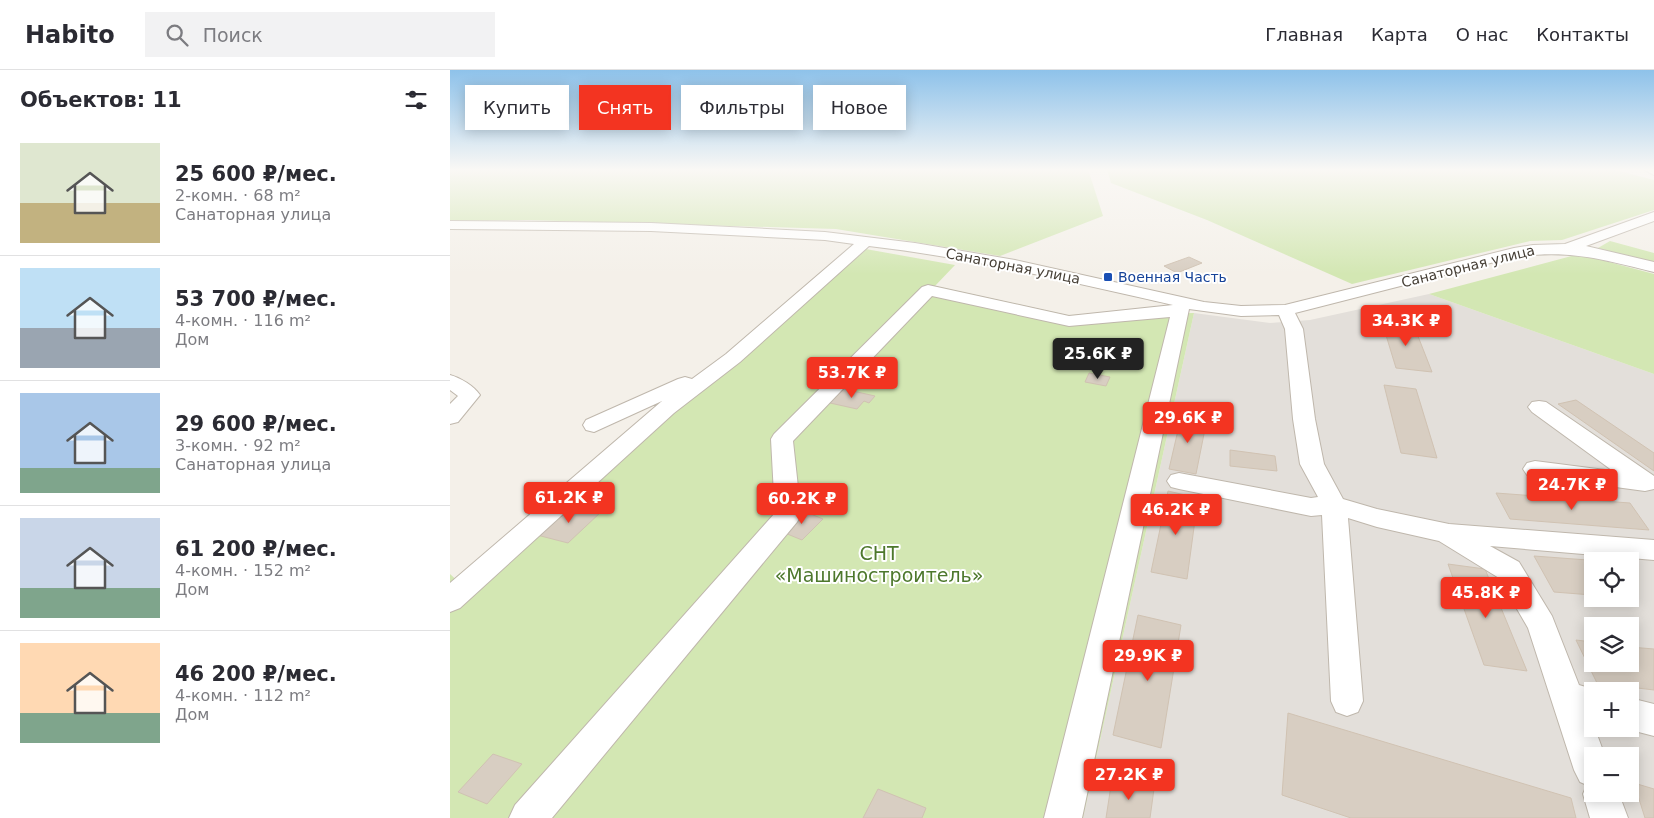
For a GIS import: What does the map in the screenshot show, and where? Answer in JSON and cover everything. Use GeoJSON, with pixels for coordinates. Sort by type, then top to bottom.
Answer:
{"type":"FeatureCollection","features":[{"type":"Feature","properties":{"kind":"street"},"geometry":{"type":"LineString","coordinates":[[1570,248],[1654,216]]}},
{"type":"Feature","properties":{"kind":"street","name":"Санаторная улица"},"geometry":{"type":"LineString","coordinates":[[450,225],[594,226],[748,231],[825,236],[915,247],[1014,265],[1181,306],[1241,311],[1285,310],[1526,250],[1543,248],[1570,248],[1595,251],[1654,267]]}},
{"type":"Feature","properties":{"kind":"street"},"geometry":{"type":"LineString","coordinates":[[450,600],[667,408],[733,358],[866,241]]}},
{"type":"Feature","properties":{"kind":"street"},"geometry":{"type":"LineString","coordinates":[[528,818],[788,515],[782,439],[928,290],[1069,321],[1181,306],[1063,818]]}},
{"type":"Feature","properties":{"kind":"street"},"geometry":{"type":"LineString","coordinates":[[1285,310],[1294,329],[1304,418],[1312,464],[1334,505],[1347,702]]}},
{"type":"Feature","properties":{"kind":"street"},"geometry":{"type":"LineString","coordinates":[[594,425],[733,358]]}},
{"type":"Feature","properties":{"kind":"street"},"geometry":{"type":"LineString","coordinates":[[450,381],[470,395],[450,417]]}},
{"type":"Feature","properties":{"kind":"street"},"geometry":{"type":"LineString","coordinates":[[1539,407],[1651,489]]}},
{"type":"Feature","properties":{"kind":"street"},"geometry":{"type":"LineString","coordinates":[[1535,469],[1651,489]]}},
{"type":"Feature","properties":{"kind":"street"},"geometry":{"type":"LineString","coordinates":[[1179,482],[1310,507],[1334,505],[1377,518],[1446,533],[1654,550]]}},
{"type":"Feature","properties":{"kind":"street"},"geometry":{"type":"LineString","coordinates":[[1446,533],[1510,570],[1542,625],[1580,700],[1588,747]]}},
{"type":"Feature","properties":{"kind":"street"},"geometry":{"type":"LineString","coordinates":[[1510,570],[1528,539]]}},
{"type":"Feature","properties":{"kind":"street"},"geometry":{"type":"LineString","coordinates":[[1639,716],[1654,720]]}},
{"type":"Feature","properties":{"kind":"street"},"geometry":{"type":"LineString","coordinates":[[1604,802],[1609,818]]}},
{"type":"Feature","properties":{"kind":"shaded area"},"geometry":{"type":"Polygon","coordinates":[[[1429,294],[1654,374],[1654,818],[1083,818],[1194,313],[1270,323],[1310,320],[1429,294]]]}},
{"type":"Feature","properties":{"kind":"green space"},"geometry":{"type":"Polygon","coordinates":[[[450,204],[1099,204],[1103,216],[1000,256],[836,229],[528,220],[450,221],[450,204]]]}},
{"type":"Feature","properties":{"kind":"green space"},"geometry":{"type":"Polygon","coordinates":[[[1165,204],[1654,204],[1654,210],[1562,240],[1530,241],[1352,284],[1207,220],[1165,204]]]}},
{"type":"Feature","properties":{"kind":"green space"},"geometry":{"type":"Polygon","coordinates":[[[1610,241],[1654,253],[1654,263],[1598,248],[1610,241]]]}},
{"type":"Feature","properties":{"kind":"green space","name":"СНТ «Машиностроитель»"},"geometry":{"type":"Polygon","coordinates":[[[860,248],[955,265],[935,286],[1067,315],[1194,313],[1083,818],[450,818],[450,574],[466,589],[860,248]]]}},
{"type":"Feature","properties":{"kind":"green space"},"geometry":{"type":"Polygon","coordinates":[[[1579,254],[1654,274],[1654,374],[1429,294],[1579,254]]]}},
{"type":"Feature","properties":{"kind":"building"},"geometry":{"type":"Polygon","coordinates":[[[1189,257],[1202,263],[1177,273],[1164,266],[1189,257]]]}},
{"type":"Feature","properties":{"kind":"building"},"geometry":{"type":"Polygon","coordinates":[[[1382,322],[1414,326],[1432,372],[1396,368],[1382,322]]]}},
{"type":"Feature","properties":{"kind":"building"},"geometry":{"type":"Polygon","coordinates":[[[1089,373],[1110,377],[1106,386],[1085,382],[1089,373]]]}},
{"type":"Feature","properties":{"kind":"building"},"geometry":{"type":"Polygon","coordinates":[[[1384,385],[1416,389],[1437,458],[1401,453],[1384,385]]]}},
{"type":"Feature","properties":{"kind":"building"},"geometry":{"type":"Polygon","coordinates":[[[844,389],[875,396],[869,403],[864,401],[857,409],[830,403],[844,389]]]}},
{"type":"Feature","properties":{"kind":"building"},"geometry":{"type":"Polygon","coordinates":[[[1576,400],[1654,453],[1654,471],[1558,404],[1576,400]]]}},
{"type":"Feature","properties":{"kind":"building"},"geometry":{"type":"Polygon","coordinates":[[[1182,413],[1207,419],[1196,474],[1169,469],[1182,413]]]}},
{"type":"Feature","properties":{"kind":"building"},"geometry":{"type":"Polygon","coordinates":[[[1230,450],[1275,456],[1277,471],[1230,466],[1230,450]]]}},
{"type":"Feature","properties":{"kind":"building"},"geometry":{"type":"Polygon","coordinates":[[[1168,491],[1198,498],[1187,579],[1151,572],[1168,491]]]}},
{"type":"Feature","properties":{"kind":"building"},"geometry":{"type":"Polygon","coordinates":[[[1496,493],[1630,503],[1649,530],[1510,519],[1496,493]]]}},
{"type":"Feature","properties":{"kind":"building"},"geometry":{"type":"Polygon","coordinates":[[[570,505],[601,512],[568,543],[537,535],[570,505]]]}},
{"type":"Feature","properties":{"kind":"building"},"geometry":{"type":"Polygon","coordinates":[[[801,510],[823,519],[802,540],[780,531],[801,510]]]}},
{"type":"Feature","properties":{"kind":"building"},"geometry":{"type":"Polygon","coordinates":[[[1534,556],[1584,560],[1584,594],[1554,592],[1534,556]]]}},
{"type":"Feature","properties":{"kind":"building"},"geometry":{"type":"Polygon","coordinates":[[[1448,564],[1485,569],[1527,671],[1484,665],[1448,564]]]}},
{"type":"Feature","properties":{"kind":"building"},"geometry":{"type":"Polygon","coordinates":[[[1138,615],[1181,625],[1161,748],[1113,735],[1138,615]]]}},
{"type":"Feature","properties":{"kind":"building"},"geometry":{"type":"Polygon","coordinates":[[[1576,640],[1584,641],[1584,656],[1576,640]]]}},
{"type":"Feature","properties":{"kind":"building"},"geometry":{"type":"Polygon","coordinates":[[[1639,648],[1654,649],[1654,690],[1639,688],[1639,682],[1597,682],[1592,672],[1639,672],[1639,648]]]}},
{"type":"Feature","properties":{"kind":"building"},"geometry":{"type":"Polygon","coordinates":[[[1288,713],[1571,798],[1576,818],[1351,818],[1282,795],[1288,713]]]}},
{"type":"Feature","properties":{"kind":"building"},"geometry":{"type":"Polygon","coordinates":[[[493,754],[522,764],[487,804],[458,792],[493,754]]]}},
{"type":"Feature","properties":{"kind":"building"},"geometry":{"type":"Polygon","coordinates":[[[1112,779],[1154,789],[1150,818],[1106,818],[1112,779]]]}},
{"type":"Feature","properties":{"kind":"building"},"geometry":{"type":"Polygon","coordinates":[[[1639,784],[1654,789],[1654,818],[1645,818],[1639,799],[1639,784]]]}},
{"type":"Feature","properties":{"kind":"building"},"geometry":{"type":"Polygon","coordinates":[[[878,789],[926,808],[922,818],[863,818],[878,789]]]}},
{"type":"Feature","properties":{"kind":"place","name":"Военная Часть"},"geometry":{"type":"Point","coordinates":[1108,277]}}]}
